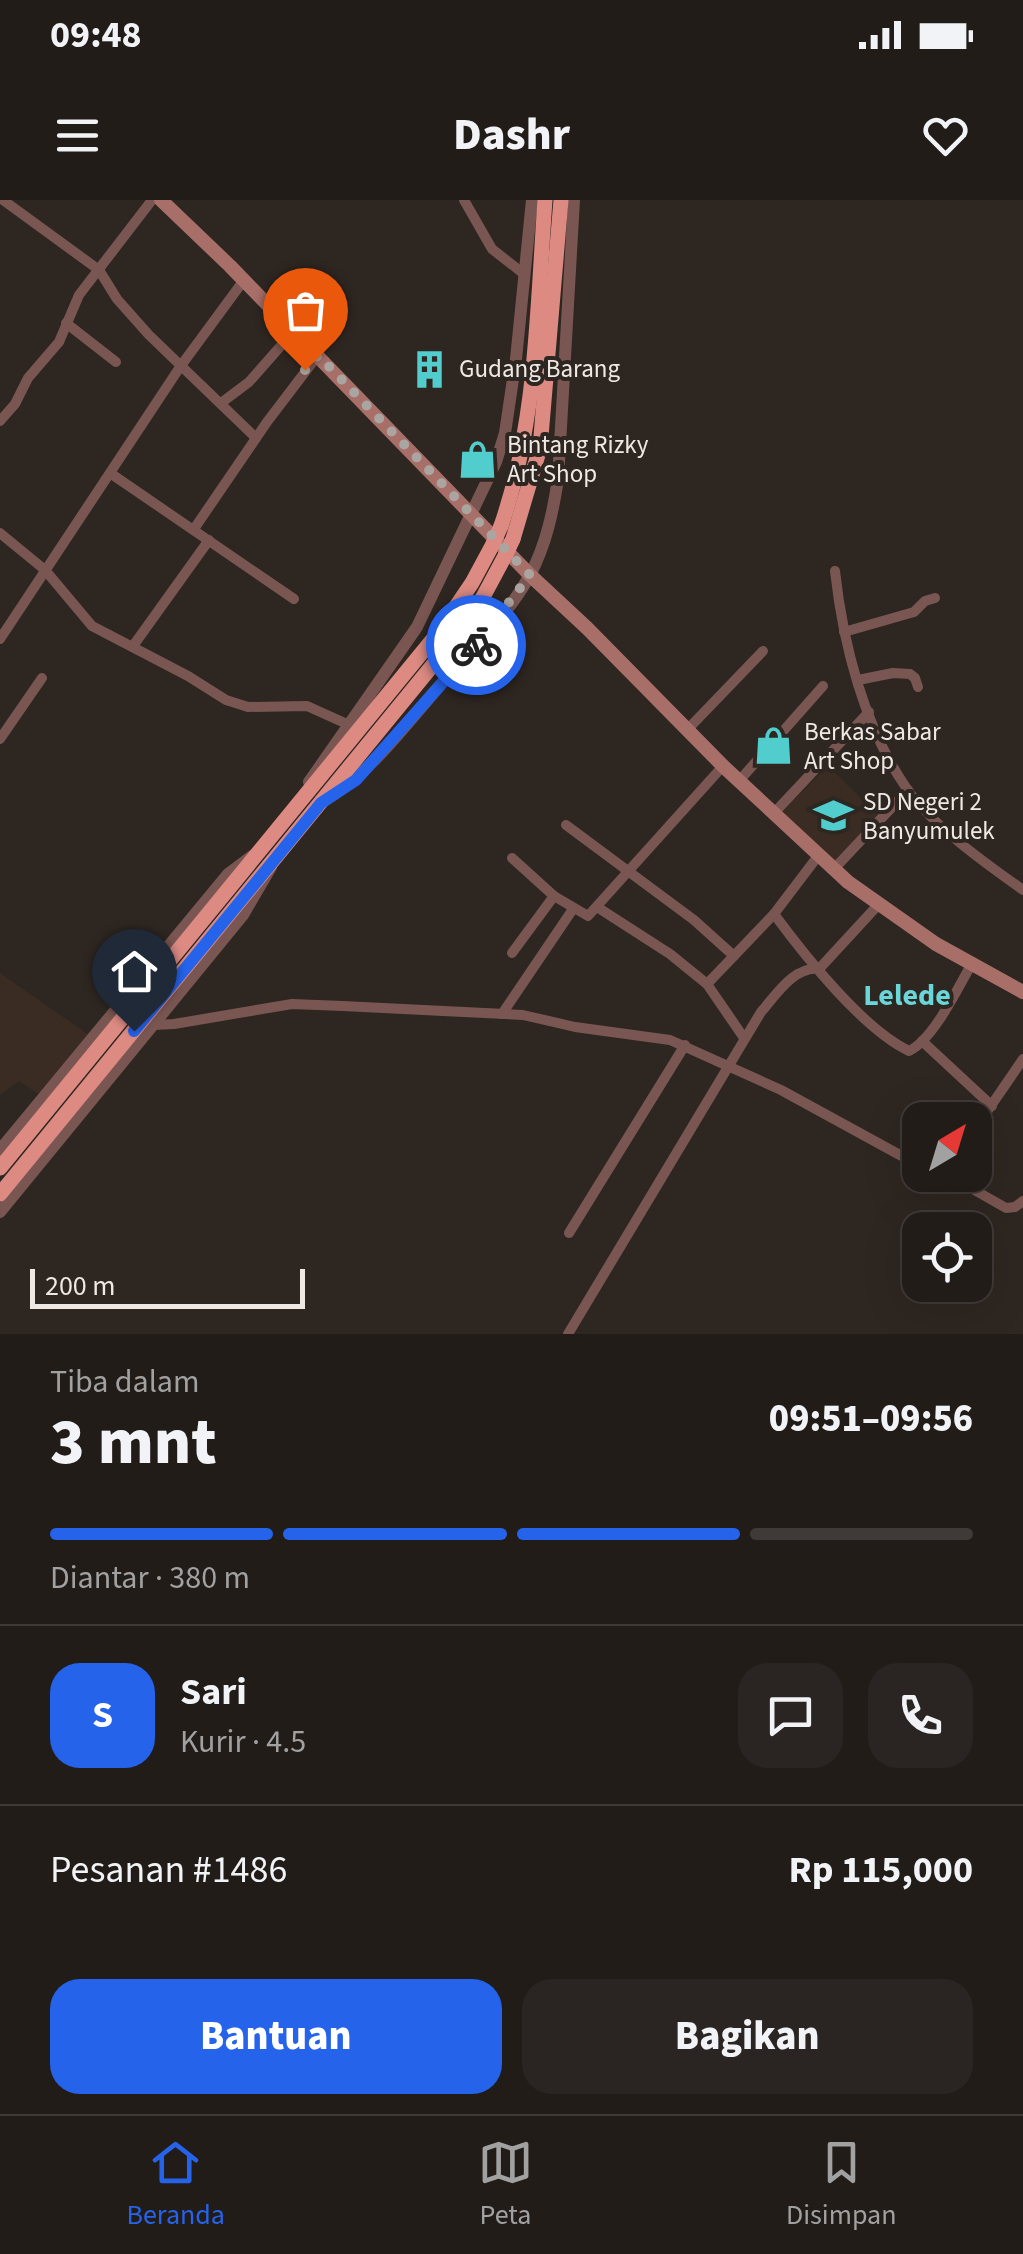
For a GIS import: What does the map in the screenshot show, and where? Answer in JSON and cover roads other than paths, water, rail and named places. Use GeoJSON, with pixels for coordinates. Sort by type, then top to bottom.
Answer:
{"type":"FeatureCollection","features":[{"type":"Feature","properties":{"kind":"highway"},"geometry":{"type":"LineString","coordinates":[[0,1168],[452,613],[492,544],[517,476],[527,422],[545,200]]}},
{"type":"Feature","properties":{"kind":"highway"},"geometry":{"type":"LineString","coordinates":[[0,1194],[459,632],[506,554],[540,448],[561,200]]}},
{"type":"Feature","properties":{"kind":"main road"},"geometry":{"type":"LineString","coordinates":[[161,200],[318,355],[530,575],[818,856],[878,905],[1023,992]]}},
{"type":"Feature","properties":{"kind":"street"},"geometry":{"type":"LineString","coordinates":[[3,200],[99,270],[118,299],[180,367],[256,438]]}},
{"type":"Feature","properties":{"kind":"street"},"geometry":{"type":"LineString","coordinates":[[0,421],[58,342],[76,300],[152,200]]}},
{"type":"Feature","properties":{"kind":"street"},"geometry":{"type":"LineString","coordinates":[[464,200],[492,249],[524,274]]}},
{"type":"Feature","properties":{"kind":"street"},"geometry":{"type":"LineString","coordinates":[[302,796],[319,764],[417,626],[496,462],[505,433],[532,200]]}},
{"type":"Feature","properties":{"kind":"street"},"geometry":{"type":"LineString","coordinates":[[321,803],[356,780],[478,643],[530,575],[550,520],[558,479],[574,200]]}},
{"type":"Feature","properties":{"kind":"street"},"geometry":{"type":"LineString","coordinates":[[0,639],[180,367],[244,280]]}},
{"type":"Feature","properties":{"kind":"street"},"geometry":{"type":"LineString","coordinates":[[66,323],[116,362]]}},
{"type":"Feature","properties":{"kind":"street"},"geometry":{"type":"LineString","coordinates":[[221,403],[249,382],[294,332]]}},
{"type":"Feature","properties":{"kind":"street"},"geometry":{"type":"LineString","coordinates":[[194,529],[318,355]]}},
{"type":"Feature","properties":{"kind":"street"},"geometry":{"type":"LineString","coordinates":[[110,472],[294,599]]}},
{"type":"Feature","properties":{"kind":"street"},"geometry":{"type":"LineString","coordinates":[[0,532],[45,570],[88,623],[226,700],[248,707],[306,706],[347,724]]}},
{"type":"Feature","properties":{"kind":"street"},"geometry":{"type":"LineString","coordinates":[[133,646],[209,540]]}},
{"type":"Feature","properties":{"kind":"street"},"geometry":{"type":"LineString","coordinates":[[835,570],[844,632],[858,680],[869,712],[908,790],[961,842],[1023,890]]}},
{"type":"Feature","properties":{"kind":"street"},"geometry":{"type":"LineString","coordinates":[[844,632],[916,611],[923,602],[935,598]]}},
{"type":"Feature","properties":{"kind":"street"},"geometry":{"type":"LineString","coordinates":[[687,730],[763,651]]}},
{"type":"Feature","properties":{"kind":"street"},"geometry":{"type":"LineString","coordinates":[[858,680],[910,674],[918,687]]}},
{"type":"Feature","properties":{"kind":"street"},"geometry":{"type":"LineString","coordinates":[[0,739],[42,678]]}},
{"type":"Feature","properties":{"kind":"street"},"geometry":{"type":"LineString","coordinates":[[738,781],[823,686]]}},
{"type":"Feature","properties":{"kind":"street"},"geometry":{"type":"LineString","coordinates":[[774,814],[869,712]]}},
{"type":"Feature","properties":{"kind":"street"},"geometry":{"type":"LineString","coordinates":[[512,858],[554,896],[588,916],[723,766]]}},
{"type":"Feature","properties":{"kind":"street"},"geometry":{"type":"LineString","coordinates":[[834,869],[908,790]]}},
{"type":"Feature","properties":{"kind":"street"},"geometry":{"type":"LineString","coordinates":[[566,825],[694,920],[734,956]]}},
{"type":"Feature","properties":{"kind":"street"},"geometry":{"type":"LineString","coordinates":[[0,1150],[228,874],[256,854]]}},
{"type":"Feature","properties":{"kind":"street"},"geometry":{"type":"LineString","coordinates":[[708,984],[774,914],[818,856]]}},
{"type":"Feature","properties":{"kind":"street"},"geometry":{"type":"LineString","coordinates":[[0,1212],[243,915],[272,864]]}},
{"type":"Feature","properties":{"kind":"street"},"geometry":{"type":"LineString","coordinates":[[512,953],[554,896]]}},
{"type":"Feature","properties":{"kind":"street"},"geometry":{"type":"LineString","coordinates":[[819,969],[878,905]]}},
{"type":"Feature","properties":{"kind":"street"},"geometry":{"type":"LineString","coordinates":[[598,907],[708,984],[744,1038]]}},
{"type":"Feature","properties":{"kind":"street"},"geometry":{"type":"LineString","coordinates":[[502,1014],[573,909]]}},
{"type":"Feature","properties":{"kind":"street"},"geometry":{"type":"LineString","coordinates":[[774,914],[865,1018],[911,1052],[971,964]]}},
{"type":"Feature","properties":{"kind":"street"},"geometry":{"type":"LineString","coordinates":[[568,1334],[744,1038],[795,976],[810,968],[819,969]]}},
{"type":"Feature","properties":{"kind":"street"},"geometry":{"type":"LineString","coordinates":[[154,1025],[292,1004],[541,1017],[685,1045],[781,1090],[902,1156]]}},
{"type":"Feature","properties":{"kind":"street"},"geometry":{"type":"LineString","coordinates":[[922,1041],[988,1102]]}},
{"type":"Feature","properties":{"kind":"street"},"geometry":{"type":"LineString","coordinates":[[569,1233],[685,1045]]}},
{"type":"Feature","properties":{"kind":"street"},"geometry":{"type":"LineString","coordinates":[[992,1106],[1023,1059]]}},
{"type":"Feature","properties":{"kind":"street"},"geometry":{"type":"LineString","coordinates":[[978,1192],[1006,1208],[1023,1200]]}},
{"type":"Feature","properties":{"kind":"place","name":"Gudang Barang"},"geometry":{"type":"Point","coordinates":[429,369]}},
{"type":"Feature","properties":{"kind":"place","name":"Bintang Rizky Art Shop"},"geometry":{"type":"Point","coordinates":[477,459]}},
{"type":"Feature","properties":{"kind":"place","name":"Berkas Sabar Art Shop"},"geometry":{"type":"Point","coordinates":[774,746]}},
{"type":"Feature","properties":{"kind":"place","name":"SD Negeri 2 Banyumulek"},"geometry":{"type":"Point","coordinates":[833,816]}},
{"type":"Feature","properties":{"kind":"district","name":"Lelede"},"geometry":{"type":"Point","coordinates":[907,995]}}]}
